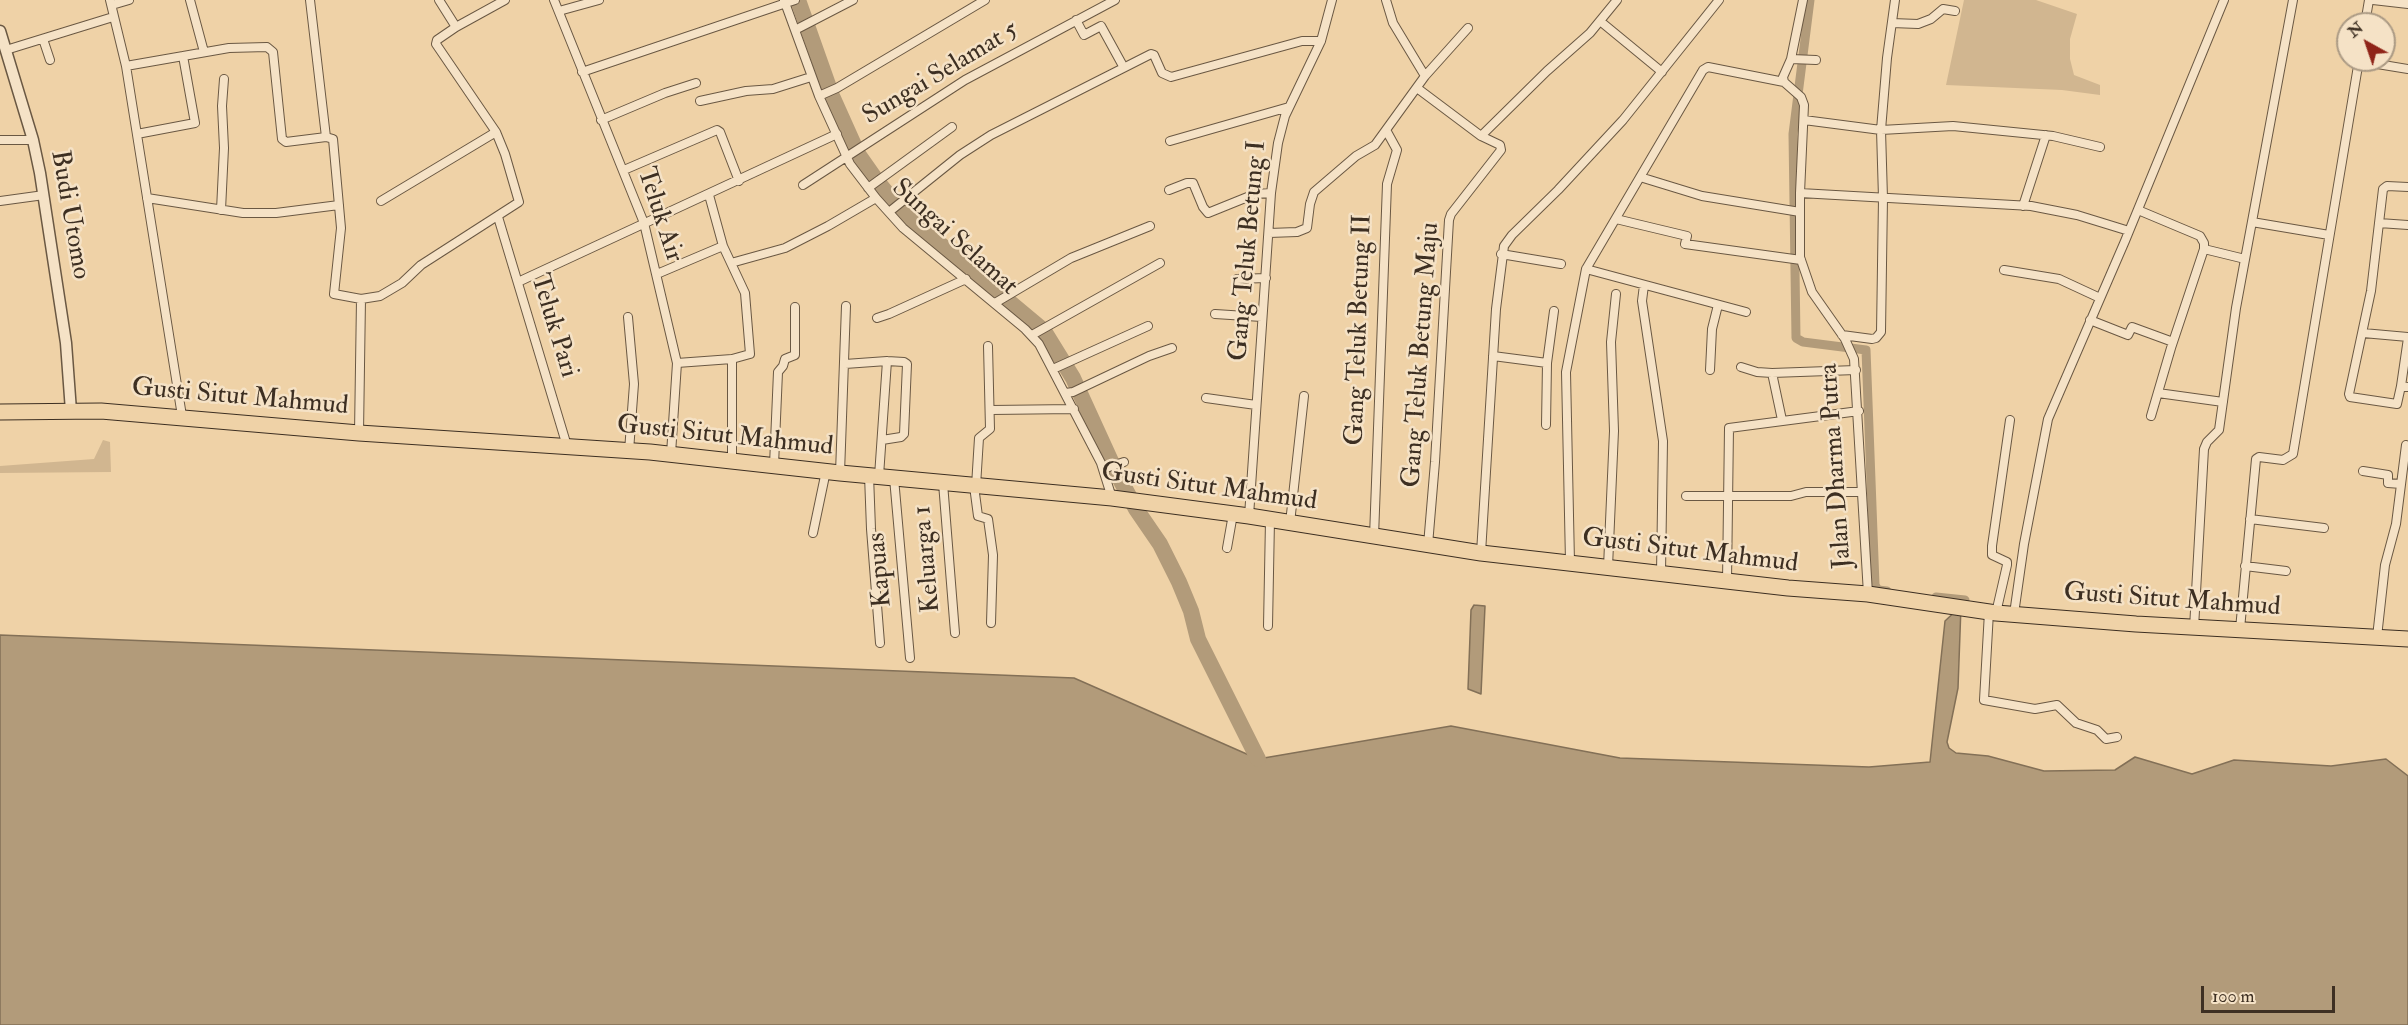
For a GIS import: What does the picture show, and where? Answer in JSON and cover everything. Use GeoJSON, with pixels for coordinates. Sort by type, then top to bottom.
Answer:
{"type":"FeatureCollection","features":[{"type":"Feature","properties":{"kind":"highway","name":"Gusti Situt Mahmud"},"geometry":{"type":"LineString","coordinates":[[0,412],[71,411],[182,416],[359,433],[671,454],[1115,499],[1241,515],[1481,553],[1727,581],[1868,594],[1950,608],[2194,628],[2408,639]]}},
{"type":"Feature","properties":{"kind":"street"},"geometry":{"type":"LineString","coordinates":[[129,0],[111,3],[126,66],[182,416]]}},
{"type":"Feature","properties":{"kind":"street"},"geometry":{"type":"LineString","coordinates":[[190,0],[204,52]]}},
{"type":"Feature","properties":{"kind":"street"},"geometry":{"type":"LineString","coordinates":[[310,0],[326,137]]}},
{"type":"Feature","properties":{"kind":"street"},"geometry":{"type":"LineString","coordinates":[[439,0],[456,27]]}},
{"type":"Feature","properties":{"kind":"street"},"geometry":{"type":"LineString","coordinates":[[126,66],[228,48],[270,48],[273,52],[282,139],[285,142],[326,137],[333,139],[335,144],[340,242],[334,294],[362,299],[380,296],[402,283],[421,265],[519,202],[496,132],[437,49],[437,40],[506,0]]}},
{"type":"Feature","properties":{"kind":"street","name":"Teluk Air"},"geometry":{"type":"LineString","coordinates":[[555,0],[644,223],[677,363],[671,454]]}},
{"type":"Feature","properties":{"kind":"street"},"geometry":{"type":"LineString","coordinates":[[559,11],[599,0]]}},
{"type":"Feature","properties":{"kind":"street"},"geometry":{"type":"LineString","coordinates":[[795,30],[853,0]]}},
{"type":"Feature","properties":{"kind":"street"},"geometry":{"type":"LineString","coordinates":[[822,95],[985,0]]}},
{"type":"Feature","properties":{"kind":"street","name":"Sungai Selamat 5"},"geometry":{"type":"LineString","coordinates":[[803,185],[965,80],[1114,0]]}},
{"type":"Feature","properties":{"kind":"street","name":"Gang Teluk Betung I"},"geometry":{"type":"LineString","coordinates":[[1227,548],[1241,515],[1256,405],[1271,193],[1278,144],[1289,107],[1321,40],[1332,0]]}},
{"type":"Feature","properties":{"kind":"street"},"geometry":{"type":"LineString","coordinates":[[1387,0],[1393,23],[1425,76]]}},
{"type":"Feature","properties":{"kind":"street"},"geometry":{"type":"LineString","coordinates":[[1417,88],[1481,136],[1590,33],[1617,0]]}},
{"type":"Feature","properties":{"kind":"street"},"geometry":{"type":"LineString","coordinates":[[1481,553],[1501,254],[1507,241],[1623,120],[1719,0]]}},
{"type":"Feature","properties":{"kind":"street"},"geometry":{"type":"LineString","coordinates":[[1570,562],[1566,372],[1586,269],[1705,68],[1784,82],[1783,75],[1798,59],[1803,0]]}},
{"type":"Feature","properties":{"kind":"street"},"geometry":{"type":"LineString","coordinates":[[1843,337],[1872,339],[1881,332],[1881,130],[1896,0]]}},
{"type":"Feature","properties":{"kind":"street"},"geometry":{"type":"LineString","coordinates":[[2014,614],[2024,544],[2048,419],[2138,210],[2224,0]]}},
{"type":"Feature","properties":{"kind":"street"},"geometry":{"type":"LineString","coordinates":[[2194,628],[2204,449],[2207,442],[2218,432],[2245,259],[2293,0]]}},
{"type":"Feature","properties":{"kind":"street"},"geometry":{"type":"LineString","coordinates":[[2371,0],[2408,4]]}},
{"type":"Feature","properties":{"kind":"street"},"geometry":{"type":"LineString","coordinates":[[582,72],[789,1]]}},
{"type":"Feature","properties":{"kind":"street","name":"Sungai Selamat"},"geometry":{"type":"LineString","coordinates":[[789,1],[795,30],[812,77],[822,95],[837,134],[871,186],[876,198],[891,210],[903,228],[1035,334],[1056,368],[1069,393],[1074,409],[1114,466],[1115,499]]}},
{"type":"Feature","properties":{"kind":"street"},"geometry":{"type":"LineString","coordinates":[[1892,23],[1918,24],[1931,19],[1943,9],[1955,11]]}},
{"type":"Feature","properties":{"kind":"street"},"geometry":{"type":"LineString","coordinates":[[4,56],[43,39],[113,17]]}},
{"type":"Feature","properties":{"kind":"street"},"geometry":{"type":"LineString","coordinates":[[1076,20],[1084,35],[1101,26],[1123,66]]}},
{"type":"Feature","properties":{"kind":"street"},"geometry":{"type":"LineString","coordinates":[[1600,21],[1662,72]]}},
{"type":"Feature","properties":{"kind":"street"},"geometry":{"type":"LineString","coordinates":[[1269,233],[1296,232],[1307,228],[1314,192],[1356,156],[1375,145],[1425,76],[1468,28]]}},
{"type":"Feature","properties":{"kind":"street","name":"Budi Utomo"},"geometry":{"type":"LineString","coordinates":[[0,31],[4,56],[33,140],[44,195],[66,343],[71,411]]}},
{"type":"Feature","properties":{"kind":"street"},"geometry":{"type":"LineString","coordinates":[[43,39],[50,60]]}},
{"type":"Feature","properties":{"kind":"street"},"geometry":{"type":"LineString","coordinates":[[891,210],[960,155],[991,135],[1098,82],[1123,66],[1153,54],[1162,73],[1170,77],[1302,41],[1321,40]]}},
{"type":"Feature","properties":{"kind":"street"},"geometry":{"type":"LineString","coordinates":[[137,134],[195,123],[183,56]]}},
{"type":"Feature","properties":{"kind":"street"},"geometry":{"type":"LineString","coordinates":[[1798,59],[1816,60]]}},
{"type":"Feature","properties":{"kind":"street"},"geometry":{"type":"LineString","coordinates":[[2240,629],[2256,459],[2259,457],[2283,460],[2293,454],[2357,72]]}},
{"type":"Feature","properties":{"kind":"street"},"geometry":{"type":"LineString","coordinates":[[700,101],[773,89],[812,77]]}},
{"type":"Feature","properties":{"kind":"street"},"geometry":{"type":"LineString","coordinates":[[221,210],[224,79]]}},
{"type":"Feature","properties":{"kind":"street","name":"Jalan Dharma Putra"},"geometry":{"type":"LineString","coordinates":[[1784,82],[1803,101],[1799,260],[1812,292],[1843,337],[1854,359],[1856,370],[1868,594]]}},
{"type":"Feature","properties":{"kind":"street"},"geometry":{"type":"LineString","coordinates":[[602,120],[664,93],[696,83]]}},
{"type":"Feature","properties":{"kind":"street"},"geometry":{"type":"LineString","coordinates":[[1170,141],[1289,107]]}},
{"type":"Feature","properties":{"kind":"street"},"geometry":{"type":"LineString","coordinates":[[1804,120],[1881,130],[1953,126],[2046,135],[2100,147]]}},
{"type":"Feature","properties":{"kind":"street"},"geometry":{"type":"LineString","coordinates":[[871,186],[952,127]]}},
{"type":"Feature","properties":{"kind":"street"},"geometry":{"type":"LineString","coordinates":[[624,170],[717,130],[739,181]]}},
{"type":"Feature","properties":{"kind":"street","name":"Gang Teluk Betung II"},"geometry":{"type":"LineString","coordinates":[[1374,537],[1387,184],[1397,150],[1386,130]]}},
{"type":"Feature","properties":{"kind":"street"},"geometry":{"type":"LineString","coordinates":[[381,201],[496,132]]}},
{"type":"Feature","properties":{"kind":"street"},"geometry":{"type":"LineString","coordinates":[[518,282],[837,134]]}},
{"type":"Feature","properties":{"kind":"street"},"geometry":{"type":"LineString","coordinates":[[2023,206],[2046,135]]}},
{"type":"Feature","properties":{"kind":"street","name":"Gang Teluk Betung Maju"},"geometry":{"type":"LineString","coordinates":[[1428,545],[1436,450],[1449,220],[1451,214],[1500,152],[1500,145],[1481,136]]}},
{"type":"Feature","properties":{"kind":"street"},"geometry":{"type":"LineString","coordinates":[[0,140],[33,140]]}},
{"type":"Feature","properties":{"kind":"street"},"geometry":{"type":"LineString","coordinates":[[1640,177],[1702,196],[1800,212]]}},
{"type":"Feature","properties":{"kind":"street"},"geometry":{"type":"LineString","coordinates":[[1169,190],[1193,183],[1208,213],[1255,194],[1271,193]]}},
{"type":"Feature","properties":{"kind":"street"},"geometry":{"type":"LineString","coordinates":[[2363,333],[2408,337],[2405,387],[2397,404],[2350,397],[2371,291],[2384,188],[2408,187]]}},
{"type":"Feature","properties":{"kind":"street"},"geometry":{"type":"LineString","coordinates":[[1800,193],[2023,206],[2077,215],[2129,231]]}},
{"type":"Feature","properties":{"kind":"street"},"geometry":{"type":"LineString","coordinates":[[0,201],[44,195]]}},
{"type":"Feature","properties":{"kind":"street"},"geometry":{"type":"LineString","coordinates":[[677,363],[732,359],[749,355],[751,351],[745,293],[723,246],[709,195]]}},
{"type":"Feature","properties":{"kind":"street"},"geometry":{"type":"LineString","coordinates":[[147,198],[221,210],[276,213],[339,206]]}},
{"type":"Feature","properties":{"kind":"street"},"geometry":{"type":"LineString","coordinates":[[730,263],[785,248],[876,198]]}},
{"type":"Feature","properties":{"kind":"street"},"geometry":{"type":"LineString","coordinates":[[2138,210],[2200,236],[2205,249],[2173,342],[2151,416]]}},
{"type":"Feature","properties":{"kind":"street","name":"Teluk Pari"},"geometry":{"type":"LineString","coordinates":[[498,217],[567,446]]}},
{"type":"Feature","properties":{"kind":"street"},"geometry":{"type":"LineString","coordinates":[[1616,219],[1687,236],[1684,244],[1799,260]]}},
{"type":"Feature","properties":{"kind":"street"},"geometry":{"type":"LineString","coordinates":[[2252,222],[2329,235]]}},
{"type":"Feature","properties":{"kind":"street"},"geometry":{"type":"LineString","coordinates":[[2379,223],[2408,225]]}},
{"type":"Feature","properties":{"kind":"street"},"geometry":{"type":"LineString","coordinates":[[998,302],[1071,258],[1150,226]]}},
{"type":"Feature","properties":{"kind":"street"},"geometry":{"type":"LineString","coordinates":[[657,274],[723,246]]}},
{"type":"Feature","properties":{"kind":"street"},"geometry":{"type":"LineString","coordinates":[[2205,249],[2245,259]]}},
{"type":"Feature","properties":{"kind":"street"},"geometry":{"type":"LineString","coordinates":[[1501,254],[1532,261],[1561,264]]}},
{"type":"Feature","properties":{"kind":"street"},"geometry":{"type":"LineString","coordinates":[[1035,334],[1160,264]]}},
{"type":"Feature","properties":{"kind":"street"},"geometry":{"type":"LineString","coordinates":[[1586,269],[1746,312]]}},
{"type":"Feature","properties":{"kind":"street"},"geometry":{"type":"LineString","coordinates":[[2004,270],[2059,279],[2100,298]]}},
{"type":"Feature","properties":{"kind":"street"},"geometry":{"type":"LineString","coordinates":[[877,318],[966,279]]}},
{"type":"Feature","properties":{"kind":"street"},"geometry":{"type":"LineString","coordinates":[[1237,279],[1266,279]]}},
{"type":"Feature","properties":{"kind":"street"},"geometry":{"type":"LineString","coordinates":[[1644,285],[1642,302],[1663,441],[1661,573]]}},
{"type":"Feature","properties":{"kind":"street"},"geometry":{"type":"LineString","coordinates":[[1608,567],[1614,430],[1611,342],[1616,294]]}},
{"type":"Feature","properties":{"kind":"street"},"geometry":{"type":"LineString","coordinates":[[359,433],[362,299]]}},
{"type":"Feature","properties":{"kind":"street"},"geometry":{"type":"LineString","coordinates":[[1710,370],[1712,330],[1718,305]]}},
{"type":"Feature","properties":{"kind":"street"},"geometry":{"type":"LineString","coordinates":[[813,533],[833,472],[845,364],[846,306]]}},
{"type":"Feature","properties":{"kind":"street"},"geometry":{"type":"LineString","coordinates":[[774,465],[778,372],[783,366],[784,359],[795,355],[795,307]]}},
{"type":"Feature","properties":{"kind":"street"},"geometry":{"type":"LineString","coordinates":[[1546,425],[1547,363],[1554,311]]}},
{"type":"Feature","properties":{"kind":"street"},"geometry":{"type":"LineString","coordinates":[[1215,314],[1262,317]]}},
{"type":"Feature","properties":{"kind":"street"},"geometry":{"type":"LineString","coordinates":[[628,317],[634,384],[629,451]]}},
{"type":"Feature","properties":{"kind":"street"},"geometry":{"type":"LineString","coordinates":[[2090,320],[2128,335],[2132,327],[2173,342]]}},
{"type":"Feature","properties":{"kind":"street"},"geometry":{"type":"LineString","coordinates":[[1056,368],[1148,326]]}},
{"type":"Feature","properties":{"kind":"street"},"geometry":{"type":"LineString","coordinates":[[988,346],[991,410],[989,431],[979,438],[975,502],[978,516],[988,519],[993,555],[991,623]]}},
{"type":"Feature","properties":{"kind":"street"},"geometry":{"type":"LineString","coordinates":[[1069,393],[1149,356],[1172,348]]}},
{"type":"Feature","properties":{"kind":"street"},"geometry":{"type":"LineString","coordinates":[[1493,357],[1547,363]]}},
{"type":"Feature","properties":{"kind":"street"},"geometry":{"type":"LineString","coordinates":[[732,359],[732,461]]}},
{"type":"Feature","properties":{"kind":"street"},"geometry":{"type":"LineString","coordinates":[[845,364],[887,361],[907,364],[904,432],[901,437],[882,440]]}},
{"type":"Feature","properties":{"kind":"street"},"geometry":{"type":"LineString","coordinates":[[880,643],[872,540],[881,476],[887,361]]}},
{"type":"Feature","properties":{"kind":"street"},"geometry":{"type":"LineString","coordinates":[[1741,367],[1756,372],[1772,373],[1856,370]]}},
{"type":"Feature","properties":{"kind":"street"},"geometry":{"type":"LineString","coordinates":[[1772,373],[1782,420]]}},
{"type":"Feature","properties":{"kind":"street"},"geometry":{"type":"LineString","coordinates":[[2158,393],[2223,402]]}},
{"type":"Feature","properties":{"kind":"street"},"geometry":{"type":"LineString","coordinates":[[1290,523],[1304,396]]}},
{"type":"Feature","properties":{"kind":"street"},"geometry":{"type":"LineString","coordinates":[[1206,398],[1256,405]]}},
{"type":"Feature","properties":{"kind":"street"},"geometry":{"type":"LineString","coordinates":[[991,410],[1074,409]]}},
{"type":"Feature","properties":{"kind":"street"},"geometry":{"type":"LineString","coordinates":[[1727,581],[1729,428],[1859,411]]}},
{"type":"Feature","properties":{"kind":"street"},"geometry":{"type":"LineString","coordinates":[[2010,420],[1992,546],[1992,555],[2007,562],[2007,565],[1988,612],[1984,700],[2035,709],[2058,705],[2076,723],[2097,730],[2106,739],[2117,736]]}},
{"type":"Feature","properties":{"kind":"street"},"geometry":{"type":"LineString","coordinates":[[2377,638],[2385,565],[2396,524],[2406,445]]}},
{"type":"Feature","properties":{"kind":"street"},"geometry":{"type":"LineString","coordinates":[[2363,471],[2388,475],[2388,483],[2401,484]]}},
{"type":"Feature","properties":{"kind":"street","name":"Kapuas"},"geometry":{"type":"LineString","coordinates":[[881,476],[910,658]]}},
{"type":"Feature","properties":{"kind":"street","name":"Keluarga 1"},"geometry":{"type":"LineString","coordinates":[[943,483],[955,633]]}},
{"type":"Feature","properties":{"kind":"street"},"geometry":{"type":"LineString","coordinates":[[1686,496],[1729,498],[1791,496],[1806,492],[1861,492]]}},
{"type":"Feature","properties":{"kind":"street"},"geometry":{"type":"LineString","coordinates":[[2250,519],[2324,528]]}},
{"type":"Feature","properties":{"kind":"street"},"geometry":{"type":"LineString","coordinates":[[1268,626],[1270,520]]}},
{"type":"Feature","properties":{"kind":"street"},"geometry":{"type":"LineString","coordinates":[[2245,566],[2286,571]]}},
{"type":"Feature","properties":{"kind":"shaded area"},"geometry":{"type":"Polygon","coordinates":[[[1964,0],[2036,0],[2077,14],[2070,39],[2070,59],[2074,75],[2100,85],[2100,95],[2062,90],[1946,85],[1964,0]]]}},
{"type":"Feature","properties":{"kind":"shaded area"},"geometry":{"type":"Polygon","coordinates":[[[103,440],[110,442],[111,472],[0,473],[0,466],[94,459],[103,440]]]}},
{"type":"Feature","properties":{"kind":"shaded area"},"geometry":{"type":"Polygon","coordinates":[[[1474,605],[1485,606],[1481,694],[1468,689],[1471,610],[1474,605]]]}},
{"type":"Feature","properties":{"kind":"shaded area"},"geometry":{"type":"Polygon","coordinates":[[[1961,606],[1958,688],[1947,742],[1949,748],[1956,753],[1988,756],[2044,771],[2115,770],[2135,757],[2192,774],[2234,760],[2331,766],[2386,759],[2408,776],[2408,1025],[0,1025],[0,635],[1074,678],[1258,759],[1451,726],[1620,758],[1869,767],[1930,762],[1945,621],[1961,606]]]}},
{"type":"Feature","properties":{"kind":"waterway"},"geometry":{"type":"LineString","coordinates":[[798,0],[832,96],[858,154],[877,181],[904,214],[1044,331],[1073,378],[1115,470],[1136,509],[1160,544],[1179,582],[1191,611],[1198,639],[1258,759]]}},
{"type":"Feature","properties":{"kind":"waterway"},"geometry":{"type":"LineString","coordinates":[[1810,0],[1793,134],[1796,338],[1803,342],[1866,350],[1875,585],[1878,590],[1887,591]]}},
{"type":"Feature","properties":{"kind":"waterway"},"geometry":{"type":"LineString","coordinates":[[1936,597],[1965,600],[1961,606]]}}]}
